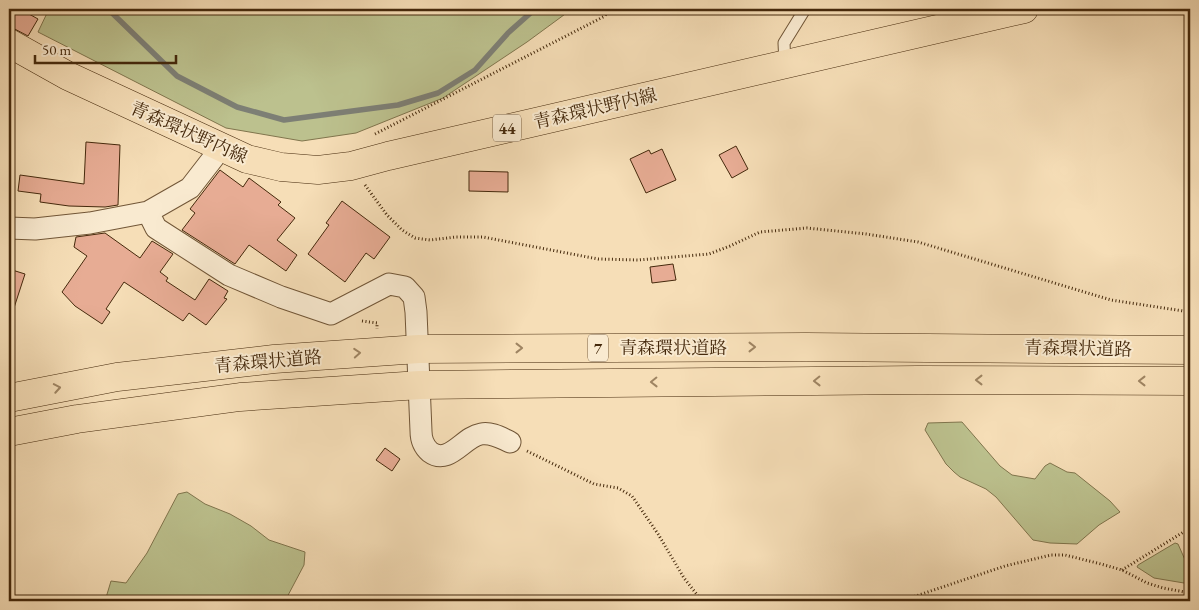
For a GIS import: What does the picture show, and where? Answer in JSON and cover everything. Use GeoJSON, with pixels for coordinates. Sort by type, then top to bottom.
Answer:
{"type":"FeatureCollection","features":[{"type":"Feature","properties":{"kind":"main road","name":"青森環状野内線"},"geometry":{"type":"LineString","coordinates":[[9,43],[68,76],[247,159],[281,167],[318,170],[351,166],[1024,9]]}},
{"type":"Feature","properties":{"kind":"main road","name":"青森環状道路"},"geometry":{"type":"LineString","coordinates":[[9,398],[137,375],[274,359],[419,349],[826,347],[1190,350]]}},
{"type":"Feature","properties":{"kind":"main road","name":"青森環状道路"},"geometry":{"type":"LineString","coordinates":[[9,432],[77,419],[240,397],[420,385],[918,380],[1190,381]]}},
{"type":"Feature","properties":{"kind":"street"},"geometry":{"type":"LineString","coordinates":[[9,228],[35,229],[90,223],[148,212],[190,188],[221,148]]}},
{"type":"Feature","properties":{"kind":"street"},"geometry":{"type":"LineString","coordinates":[[148,212],[156,228],[229,275],[281,297],[331,314],[389,284],[405,287],[414,297],[419,349],[421,439],[423,444],[437,455],[448,454],[473,436],[480,434],[488,433],[510,442]]}},
{"type":"Feature","properties":{"kind":"lane"},"geometry":{"type":"LineString","coordinates":[[785,64],[784,43],[804,9]]}},
{"type":"Feature","properties":{"kind":"path"},"geometry":{"type":"LineString","coordinates":[[372,136],[605,16],[609,9]]}},
{"type":"Feature","properties":{"kind":"path"},"geometry":{"type":"LineString","coordinates":[[351,166],[387,215],[402,230],[415,238],[430,240],[456,237],[483,237],[598,259],[638,260],[709,254],[760,232],[808,228],[918,242],[1111,300],[1190,312]]}},
{"type":"Feature","properties":{"kind":"path"},"geometry":{"type":"LineString","coordinates":[[510,442],[594,484],[618,488],[632,496],[684,578],[702,601]]}},
{"type":"Feature","properties":{"kind":"path"},"geometry":{"type":"LineString","coordinates":[[1122,570],[1190,528]]}},
{"type":"Feature","properties":{"kind":"path"},"geometry":{"type":"LineString","coordinates":[[901,601],[1005,566],[1051,555],[1080,558],[1122,570],[1147,583],[1190,593]]}},
{"type":"Feature","properties":{"kind":"green space"},"geometry":{"type":"Polygon","coordinates":[[[49,9],[572,9],[527,42],[443,98],[356,133],[302,141],[226,128],[38,32],[49,9]]]}},
{"type":"Feature","properties":{"kind":"green space"},"geometry":{"type":"Polygon","coordinates":[[[962,422],[1000,466],[1012,475],[1035,479],[1045,466],[1050,463],[1067,472],[1075,473],[1110,501],[1120,512],[1099,525],[1077,544],[1033,540],[996,497],[986,489],[960,477],[946,464],[925,430],[928,423],[962,422]]]}},
{"type":"Feature","properties":{"kind":"green space"},"geometry":{"type":"Polygon","coordinates":[[[187,492],[205,504],[230,514],[251,526],[269,540],[305,552],[304,565],[285,601],[105,601],[111,581],[126,583],[147,553],[178,494],[187,492]]]}},
{"type":"Feature","properties":{"kind":"green space"},"geometry":{"type":"Polygon","coordinates":[[[1175,543],[1178,544],[1186,562],[1190,563],[1190,584],[1154,578],[1137,567],[1138,565],[1175,543]]]}},
{"type":"Feature","properties":{"kind":"building"},"geometry":{"type":"Polygon","coordinates":[[[15,9],[20,9],[38,19],[28,36],[9,26],[9,20],[15,9]]]}},
{"type":"Feature","properties":{"kind":"building"},"geometry":{"type":"Polygon","coordinates":[[[86,142],[120,145],[118,205],[105,207],[69,206],[40,202],[41,194],[18,191],[20,175],[84,184],[86,142]]]}},
{"type":"Feature","properties":{"kind":"building"},"geometry":{"type":"Polygon","coordinates":[[[736,146],[748,169],[732,178],[719,155],[736,146]]]}},
{"type":"Feature","properties":{"kind":"building"},"geometry":{"type":"Polygon","coordinates":[[[662,149],[676,180],[646,193],[630,159],[649,150],[651,154],[662,149]]]}},
{"type":"Feature","properties":{"kind":"building"},"geometry":{"type":"Polygon","coordinates":[[[220,170],[243,187],[249,178],[281,202],[278,205],[295,218],[277,240],[297,255],[286,271],[249,245],[235,264],[182,230],[195,213],[190,209],[220,170]]]}},
{"type":"Feature","properties":{"kind":"building"},"geometry":{"type":"Polygon","coordinates":[[[469,171],[508,172],[508,192],[469,191],[469,171]]]}},
{"type":"Feature","properties":{"kind":"building"},"geometry":{"type":"Polygon","coordinates":[[[342,201],[390,237],[374,259],[366,253],[345,282],[308,254],[329,225],[326,223],[342,201]]]}},
{"type":"Feature","properties":{"kind":"building"},"geometry":{"type":"Polygon","coordinates":[[[105,233],[140,258],[152,241],[173,254],[160,272],[168,278],[166,281],[195,300],[209,279],[228,291],[224,298],[227,299],[206,325],[189,313],[183,321],[124,282],[106,309],[110,312],[102,324],[75,306],[62,292],[87,256],[74,247],[76,237],[105,233]]]}},
{"type":"Feature","properties":{"kind":"building"},"geometry":{"type":"Polygon","coordinates":[[[673,264],[676,280],[652,283],[650,267],[673,264]]]}},
{"type":"Feature","properties":{"kind":"building"},"geometry":{"type":"Polygon","coordinates":[[[9,269],[25,274],[12,314],[9,314],[9,269]]]}},
{"type":"Feature","properties":{"kind":"building"},"geometry":{"type":"Polygon","coordinates":[[[385,448],[400,459],[392,471],[376,460],[385,448]]]}},
{"type":"Feature","properties":{"kind":"waterway"},"geometry":{"type":"LineString","coordinates":[[108,9],[177,76],[237,107],[284,120],[398,105],[438,93],[475,70],[508,33],[535,9]]}}]}
